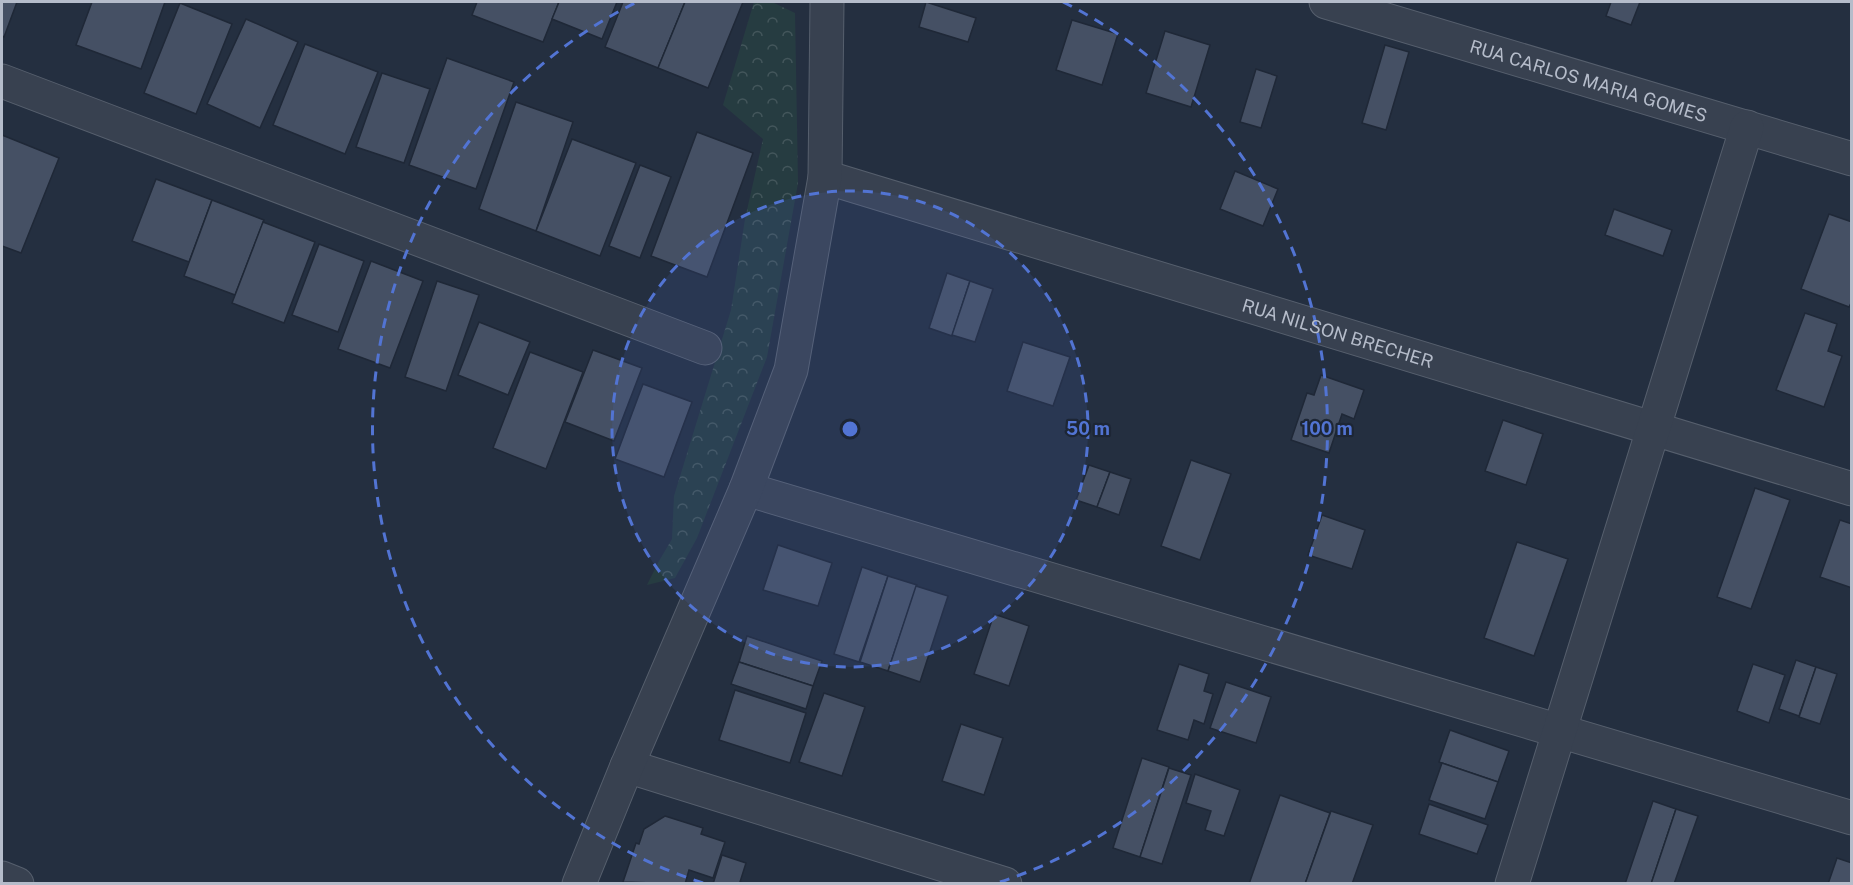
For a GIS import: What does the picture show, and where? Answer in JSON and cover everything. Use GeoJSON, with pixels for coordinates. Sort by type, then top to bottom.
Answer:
{"type":"FeatureCollection","features":[{"type":"Feature","properties":{"kind":"street"},"geometry":{"type":"LineString","coordinates":[[579,884],[746,489],[792,370],[825,177],[827,2]]}},
{"type":"Feature","properties":{"kind":"street","name":"RUA CARLOS MARIA GOMES"},"geometry":{"type":"LineString","coordinates":[[1326,2],[1851,159]]}},
{"type":"Feature","properties":{"kind":"street"},"geometry":{"type":"LineString","coordinates":[[2,81],[705,348]]}},
{"type":"Feature","properties":{"kind":"street"},"geometry":{"type":"LineString","coordinates":[[1512,884],[1747,127]]}},
{"type":"Feature","properties":{"kind":"street","name":"RUA NILSON BRECHER"},"geometry":{"type":"LineString","coordinates":[[825,177],[1851,489]]}},
{"type":"Feature","properties":{"kind":"street"},"geometry":{"type":"LineString","coordinates":[[746,489],[1851,818]]}},
{"type":"Feature","properties":{"kind":"street"},"geometry":{"type":"LineString","coordinates":[[627,766],[1005,884]]}},
{"type":"Feature","properties":{"kind":"street"},"geometry":{"type":"LineString","coordinates":[[2,878],[17,884]]}},
{"type":"Feature","properties":{"kind":"green space"},"geometry":{"type":"Polygon","coordinates":[[[754,2],[772,2],[795,13],[798,183],[767,357],[697,538],[675,578],[647,585],[672,539],[674,496],[731,310],[745,219],[763,139],[723,105],[754,2]]]}},
{"type":"Feature","properties":{"kind":"building"},"geometry":{"type":"Polygon","coordinates":[[[2,2],[17,2],[4,37],[2,36],[2,2]]]}},
{"type":"Feature","properties":{"kind":"building"},"geometry":{"type":"Polygon","coordinates":[[[92,2],[165,2],[141,69],[76,45],[92,2]]]}},
{"type":"Feature","properties":{"kind":"building"},"geometry":{"type":"Polygon","coordinates":[[[477,2],[559,2],[543,42],[472,15],[477,2]]]}},
{"type":"Feature","properties":{"kind":"building"},"geometry":{"type":"Polygon","coordinates":[[[559,2],[617,2],[602,39],[552,19],[559,2]]]}},
{"type":"Feature","properties":{"kind":"building"},"geometry":{"type":"Polygon","coordinates":[[[623,2],[685,2],[658,68],[605,47],[623,2]]]}},
{"type":"Feature","properties":{"kind":"building"},"geometry":{"type":"Polygon","coordinates":[[[685,2],[743,2],[708,88],[658,68],[685,2]]]}},
{"type":"Feature","properties":{"kind":"building"},"geometry":{"type":"Polygon","coordinates":[[[926,2],[976,18],[968,42],[919,27],[926,2]]]}},
{"type":"Feature","properties":{"kind":"building"},"geometry":{"type":"Polygon","coordinates":[[[1611,2],[1640,2],[1631,25],[1606,16],[1611,2]]]}},
{"type":"Feature","properties":{"kind":"building"},"geometry":{"type":"Polygon","coordinates":[[[180,3],[232,24],[196,114],[144,93],[180,3]]]}},
{"type":"Feature","properties":{"kind":"building"},"geometry":{"type":"Polygon","coordinates":[[[246,19],[298,42],[260,128],[207,104],[246,19]]]}},
{"type":"Feature","properties":{"kind":"building"},"geometry":{"type":"Polygon","coordinates":[[[1072,20],[1118,34],[1102,85],[1056,70],[1072,20]]]}},
{"type":"Feature","properties":{"kind":"building"},"geometry":{"type":"Polygon","coordinates":[[[1165,31],[1210,45],[1191,107],[1146,93],[1165,31]]]}},
{"type":"Feature","properties":{"kind":"building"},"geometry":{"type":"Polygon","coordinates":[[[305,44],[378,72],[345,154],[273,125],[305,44]]]}},
{"type":"Feature","properties":{"kind":"building"},"geometry":{"type":"Polygon","coordinates":[[[1385,45],[1409,52],[1386,130],[1362,123],[1385,45]]]}},
{"type":"Feature","properties":{"kind":"building"},"geometry":{"type":"Polygon","coordinates":[[[447,58],[514,82],[476,189],[409,165],[447,58]]]}},
{"type":"Feature","properties":{"kind":"building"},"geometry":{"type":"Polygon","coordinates":[[[1256,69],[1277,76],[1261,128],[1240,122],[1256,69]]]}},
{"type":"Feature","properties":{"kind":"building"},"geometry":{"type":"Polygon","coordinates":[[[382,73],[430,89],[404,163],[356,147],[382,73]]]}},
{"type":"Feature","properties":{"kind":"building"},"geometry":{"type":"Polygon","coordinates":[[[516,102],[573,122],[536,231],[479,209],[516,102]]]}},
{"type":"Feature","properties":{"kind":"building"},"geometry":{"type":"Polygon","coordinates":[[[697,132],[753,153],[707,277],[651,256],[697,132]]]}},
{"type":"Feature","properties":{"kind":"building"},"geometry":{"type":"Polygon","coordinates":[[[2,135],[59,158],[21,253],[2,246],[2,135]]]}},
{"type":"Feature","properties":{"kind":"building"},"geometry":{"type":"Polygon","coordinates":[[[572,139],[636,163],[600,256],[536,231],[572,139]]]}},
{"type":"Feature","properties":{"kind":"building"},"geometry":{"type":"Polygon","coordinates":[[[640,165],[671,177],[640,258],[609,246],[640,165]]]}},
{"type":"Feature","properties":{"kind":"building"},"geometry":{"type":"Polygon","coordinates":[[[1235,171],[1278,189],[1263,226],[1220,209],[1235,171]]]}},
{"type":"Feature","properties":{"kind":"building"},"geometry":{"type":"Polygon","coordinates":[[[156,179],[212,200],[189,262],[132,241],[156,179]]]}},
{"type":"Feature","properties":{"kind":"building"},"geometry":{"type":"Polygon","coordinates":[[[212,200],[264,220],[235,295],[184,276],[212,200]]]}},
{"type":"Feature","properties":{"kind":"building"},"geometry":{"type":"Polygon","coordinates":[[[1614,209],[1672,230],[1663,256],[1605,235],[1614,209]]]}},
{"type":"Feature","properties":{"kind":"building"},"geometry":{"type":"Polygon","coordinates":[[[1829,214],[1852,222],[1852,301],[1849,307],[1801,289],[1829,214]]]}},
{"type":"Feature","properties":{"kind":"building"},"geometry":{"type":"Polygon","coordinates":[[[263,222],[315,242],[284,323],[232,303],[263,222]]]}},
{"type":"Feature","properties":{"kind":"building"},"geometry":{"type":"Polygon","coordinates":[[[319,244],[364,261],[338,332],[292,315],[319,244]]]}},
{"type":"Feature","properties":{"kind":"building"},"geometry":{"type":"Polygon","coordinates":[[[371,261],[423,281],[390,368],[338,349],[371,261]]]}},
{"type":"Feature","properties":{"kind":"building"},"geometry":{"type":"Polygon","coordinates":[[[947,273],[970,281],[952,336],[929,328],[947,273]]]}},
{"type":"Feature","properties":{"kind":"building"},"geometry":{"type":"Polygon","coordinates":[[[437,281],[479,295],[446,391],[405,377],[437,281]]]}},
{"type":"Feature","properties":{"kind":"building"},"geometry":{"type":"Polygon","coordinates":[[[970,281],[993,289],[975,342],[952,335],[970,281]]]}},
{"type":"Feature","properties":{"kind":"building"},"geometry":{"type":"Polygon","coordinates":[[[1805,313],[1837,324],[1828,351],[1842,356],[1824,407],[1776,390],[1805,313]]]}},
{"type":"Feature","properties":{"kind":"building"},"geometry":{"type":"Polygon","coordinates":[[[479,322],[530,342],[508,395],[458,375],[479,322]]]}},
{"type":"Feature","properties":{"kind":"building"},"geometry":{"type":"Polygon","coordinates":[[[1023,342],[1070,357],[1053,406],[1007,391],[1023,342]]]}},
{"type":"Feature","properties":{"kind":"building"},"geometry":{"type":"Polygon","coordinates":[[[593,350],[642,368],[614,441],[565,422],[593,350]]]}},
{"type":"Feature","properties":{"kind":"building"},"geometry":{"type":"Polygon","coordinates":[[[530,352],[583,372],[546,469],[493,448],[530,352]]]}},
{"type":"Feature","properties":{"kind":"building"},"geometry":{"type":"Polygon","coordinates":[[[1321,375],[1364,390],[1354,419],[1342,414],[1329,453],[1291,440],[1307,393],[1314,395],[1321,375]]]}},
{"type":"Feature","properties":{"kind":"building"},"geometry":{"type":"Polygon","coordinates":[[[643,384],[692,402],[664,477],[615,459],[643,384]]]}},
{"type":"Feature","properties":{"kind":"building"},"geometry":{"type":"Polygon","coordinates":[[[1503,420],[1543,434],[1526,485],[1485,471],[1503,420]]]}},
{"type":"Feature","properties":{"kind":"building"},"geometry":{"type":"Polygon","coordinates":[[[1191,460],[1231,474],[1200,560],[1161,546],[1191,460]]]}},
{"type":"Feature","properties":{"kind":"building"},"geometry":{"type":"Polygon","coordinates":[[[1089,465],[1110,472],[1097,507],[1076,500],[1089,465]]]}},
{"type":"Feature","properties":{"kind":"building"},"geometry":{"type":"Polygon","coordinates":[[[1110,472],[1131,479],[1119,515],[1097,507],[1110,472]]]}},
{"type":"Feature","properties":{"kind":"building"},"geometry":{"type":"Polygon","coordinates":[[[1755,488],[1790,500],[1751,609],[1717,597],[1755,488]]]}},
{"type":"Feature","properties":{"kind":"building"},"geometry":{"type":"Polygon","coordinates":[[[1322,515],[1365,530],[1352,569],[1308,555],[1322,515]]]}},
{"type":"Feature","properties":{"kind":"building"},"geometry":{"type":"Polygon","coordinates":[[[1840,520],[1852,524],[1852,588],[1820,577],[1840,520]]]}},
{"type":"Feature","properties":{"kind":"building"},"geometry":{"type":"Polygon","coordinates":[[[1517,542],[1568,559],[1534,656],[1484,638],[1517,542]]]}},
{"type":"Feature","properties":{"kind":"building"},"geometry":{"type":"Polygon","coordinates":[[[778,545],[832,563],[818,606],[763,590],[778,545]]]}},
{"type":"Feature","properties":{"kind":"building"},"geometry":{"type":"Polygon","coordinates":[[[862,567],[888,576],[859,662],[834,654],[862,567]]]}},
{"type":"Feature","properties":{"kind":"building"},"geometry":{"type":"Polygon","coordinates":[[[888,576],[917,585],[888,671],[860,662],[888,576]]]}},
{"type":"Feature","properties":{"kind":"building"},"geometry":{"type":"Polygon","coordinates":[[[916,586],[948,596],[920,682],[888,671],[916,586]]]}},
{"type":"Feature","properties":{"kind":"building"},"geometry":{"type":"Polygon","coordinates":[[[994,614],[1029,626],[1009,686],[974,674],[994,614]]]}},
{"type":"Feature","properties":{"kind":"building"},"geometry":{"type":"Polygon","coordinates":[[[747,636],[822,661],[813,686],[739,662],[747,636]]]}},
{"type":"Feature","properties":{"kind":"building"},"geometry":{"type":"Polygon","coordinates":[[[1796,660],[1816,667],[1799,716],[1779,709],[1796,660]]]}},
{"type":"Feature","properties":{"kind":"building"},"geometry":{"type":"Polygon","coordinates":[[[739,662],[813,686],[806,709],[731,684],[739,662]]]}},
{"type":"Feature","properties":{"kind":"building"},"geometry":{"type":"Polygon","coordinates":[[[1179,664],[1209,674],[1204,691],[1213,694],[1204,724],[1194,720],[1188,740],[1157,730],[1179,664]]]}},
{"type":"Feature","properties":{"kind":"building"},"geometry":{"type":"Polygon","coordinates":[[[1753,664],[1785,675],[1769,723],[1737,711],[1753,664]]]}},
{"type":"Feature","properties":{"kind":"building"},"geometry":{"type":"Polygon","coordinates":[[[1816,667],[1837,674],[1820,724],[1799,717],[1816,667]]]}},
{"type":"Feature","properties":{"kind":"building"},"geometry":{"type":"Polygon","coordinates":[[[1226,682],[1271,697],[1256,743],[1210,728],[1226,682]]]}},
{"type":"Feature","properties":{"kind":"building"},"geometry":{"type":"Polygon","coordinates":[[[735,690],[806,713],[790,763],[719,740],[735,690]]]}},
{"type":"Feature","properties":{"kind":"building"},"geometry":{"type":"Polygon","coordinates":[[[824,693],[865,707],[842,776],[799,762],[824,693]]]}},
{"type":"Feature","properties":{"kind":"building"},"geometry":{"type":"Polygon","coordinates":[[[961,724],[1003,738],[984,795],[942,781],[961,724]]]}},
{"type":"Feature","properties":{"kind":"building"},"geometry":{"type":"Polygon","coordinates":[[[1450,730],[1509,751],[1498,782],[1439,762],[1450,730]]]}},
{"type":"Feature","properties":{"kind":"building"},"geometry":{"type":"Polygon","coordinates":[[[1142,758],[1169,767],[1140,857],[1113,848],[1142,758]]]}},
{"type":"Feature","properties":{"kind":"building"},"geometry":{"type":"Polygon","coordinates":[[[1442,763],[1498,782],[1485,819],[1429,800],[1442,763]]]}},
{"type":"Feature","properties":{"kind":"building"},"geometry":{"type":"Polygon","coordinates":[[[1169,768],[1191,775],[1162,864],[1140,857],[1169,768]]]}},
{"type":"Feature","properties":{"kind":"building"},"geometry":{"type":"Polygon","coordinates":[[[1195,774],[1240,790],[1224,836],[1205,830],[1211,811],[1186,803],[1195,774]]]}},
{"type":"Feature","properties":{"kind":"building"},"geometry":{"type":"Polygon","coordinates":[[[1280,795],[1330,813],[1305,884],[1249,884],[1280,795]]]}},
{"type":"Feature","properties":{"kind":"building"},"geometry":{"type":"Polygon","coordinates":[[[1653,801],[1676,809],[1651,884],[1625,884],[1653,801]]]}},
{"type":"Feature","properties":{"kind":"building"},"geometry":{"type":"Polygon","coordinates":[[[1429,804],[1488,825],[1477,854],[1419,834],[1429,804]]]}},
{"type":"Feature","properties":{"kind":"building"},"geometry":{"type":"Polygon","coordinates":[[[1676,809],[1698,816],[1674,884],[1651,884],[1676,809]]]}},
{"type":"Feature","properties":{"kind":"building"},"geometry":{"type":"Polygon","coordinates":[[[1331,811],[1373,825],[1352,884],[1305,884],[1331,811]]]}},
{"type":"Feature","properties":{"kind":"building"},"geometry":{"type":"Polygon","coordinates":[[[665,816],[703,828],[701,834],[725,842],[713,878],[689,870],[685,884],[623,882],[636,843],[639,844],[644,829],[665,816]]]}},
{"type":"Feature","properties":{"kind":"building"},"geometry":{"type":"Polygon","coordinates":[[[722,855],[746,863],[740,882],[746,884],[713,884],[722,855]]]}},
{"type":"Feature","properties":{"kind":"building"},"geometry":{"type":"Polygon","coordinates":[[[1837,858],[1852,863],[1852,884],[1828,884],[1837,858]]]}}]}
